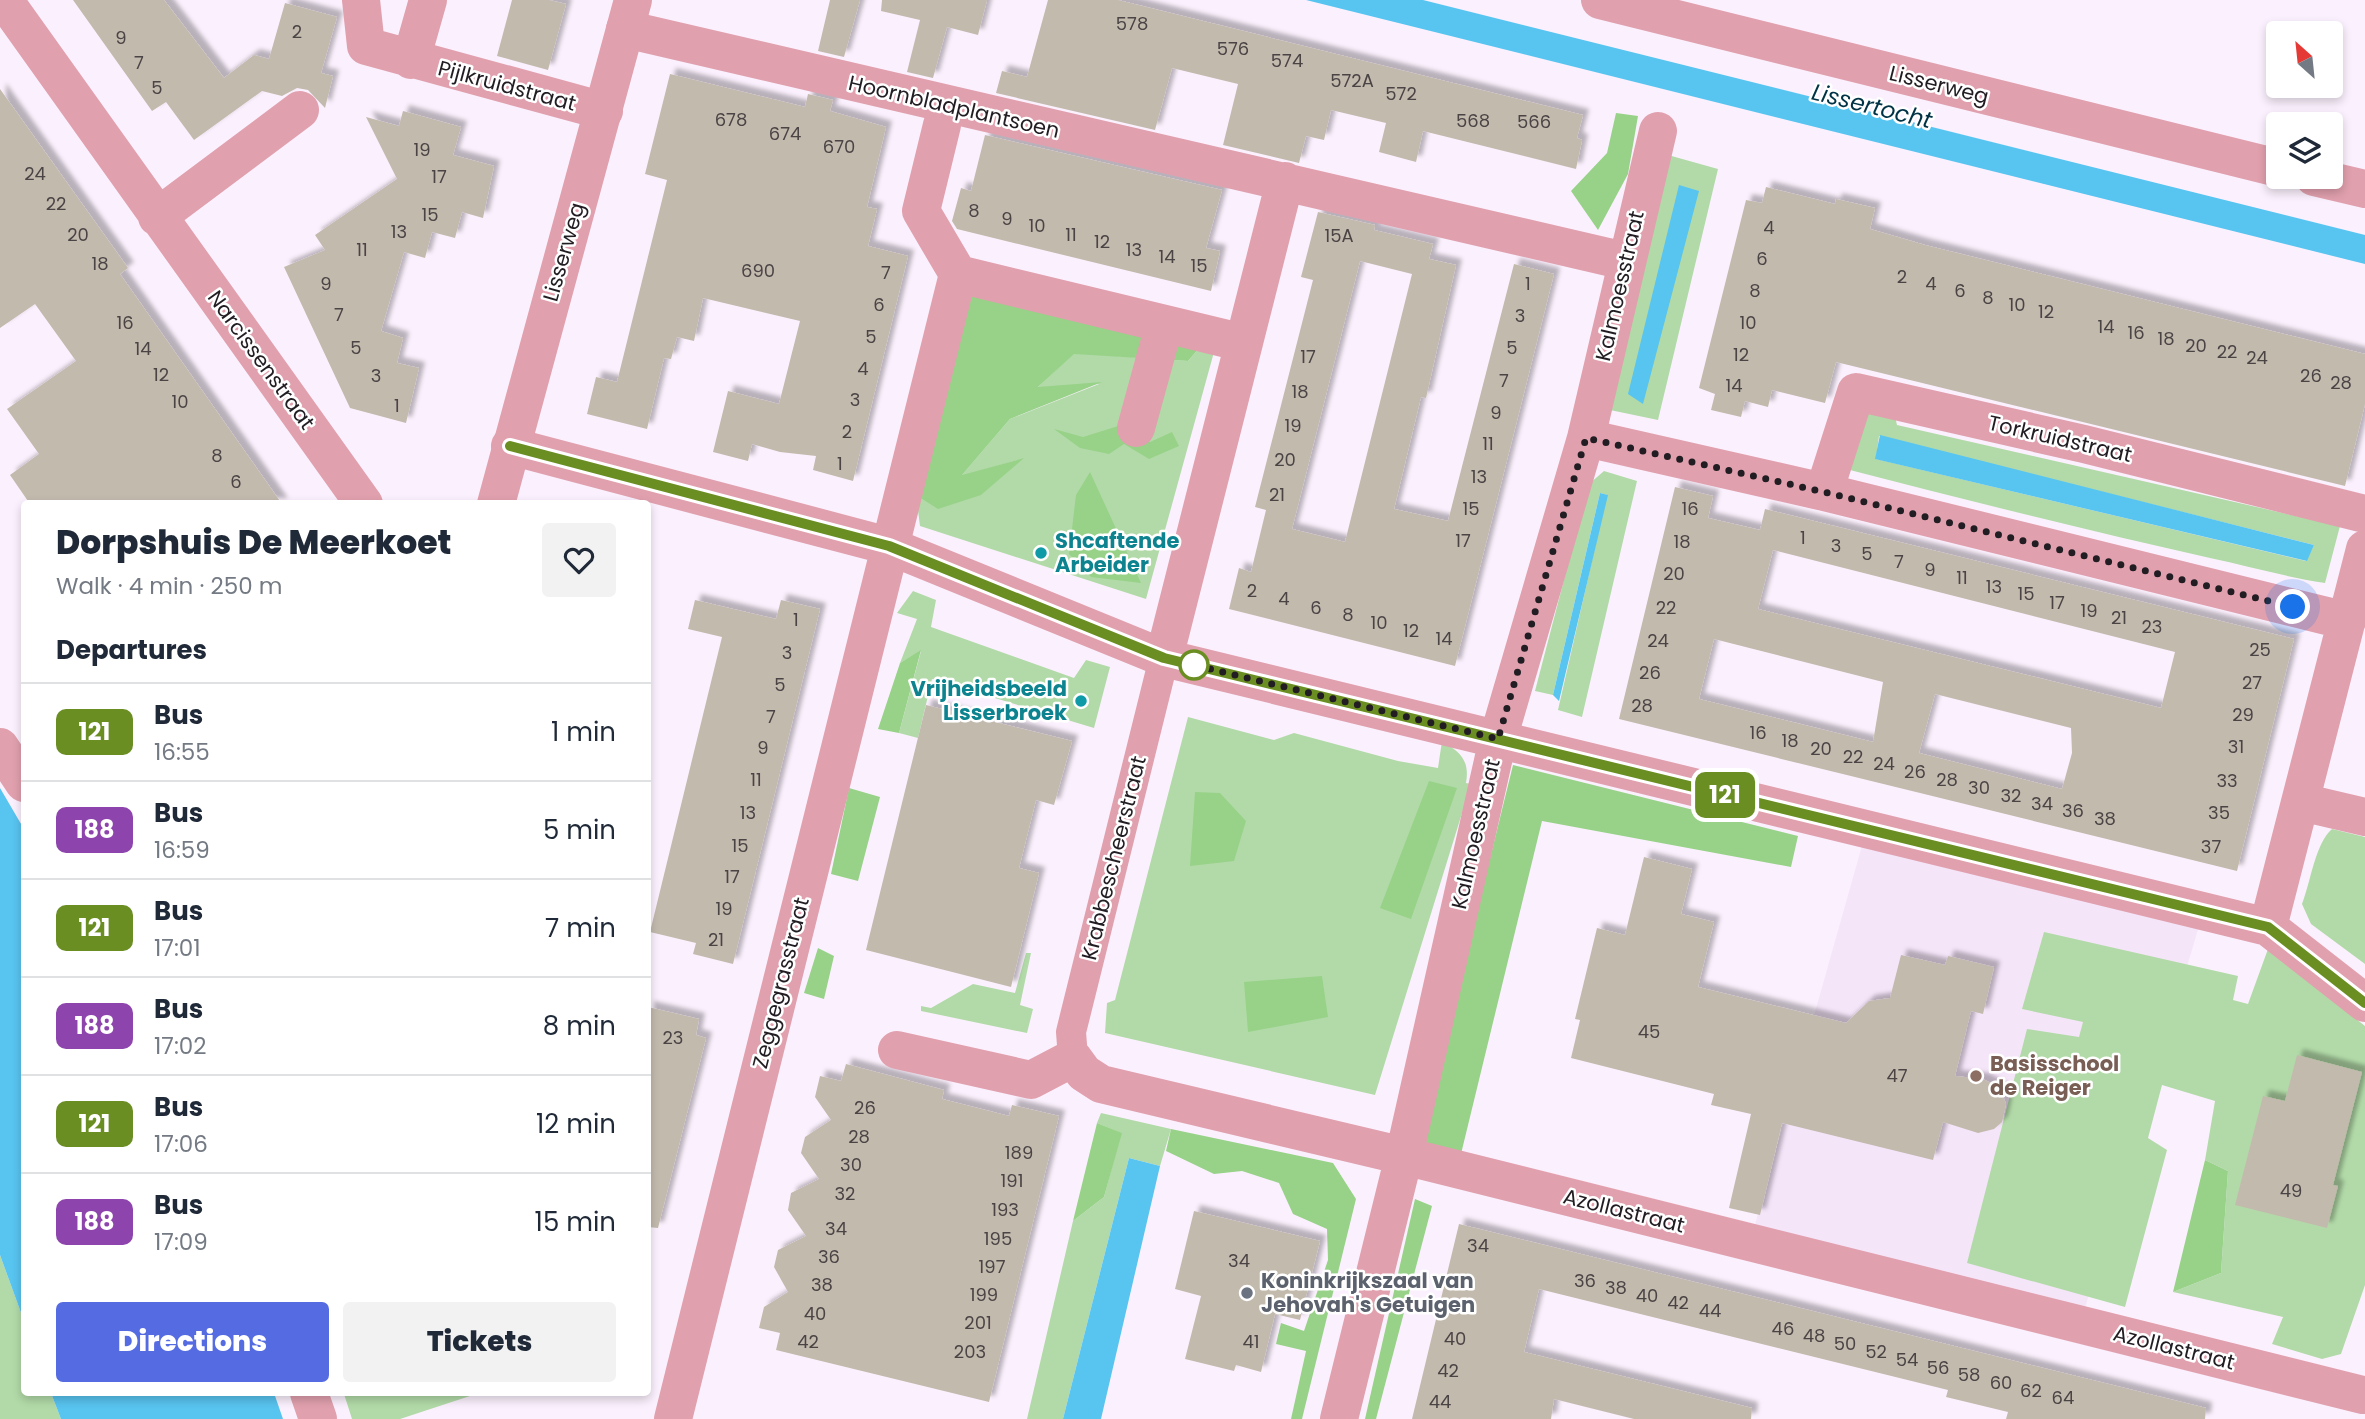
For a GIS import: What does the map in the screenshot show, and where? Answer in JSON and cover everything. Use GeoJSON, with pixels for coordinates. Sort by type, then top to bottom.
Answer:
{"type":"FeatureCollection","features":[{"type":"Feature","properties":{"kind":"street","name":"Narcissenstraat"},"geometry":{"type":"LineString","coordinates":[[4,0],[361,500]]}},
{"type":"Feature","properties":{"kind":"street","name":"Pijlkruidstraat"},"geometry":{"type":"LineString","coordinates":[[361,0],[366,46],[604,111]]}},
{"type":"Feature","properties":{"kind":"street","name":"Pijlkruidstraat"},"geometry":{"type":"LineString","coordinates":[[411,60],[428,0]]}},
{"type":"Feature","properties":{"kind":"street","name":"Lisserweg"},"geometry":{"type":"LineString","coordinates":[[1600,0],[2266,165]]}},
{"type":"Feature","properties":{"kind":"street","name":"Lisserweg"},"geometry":{"type":"LineString","coordinates":[[497,500],[629,15]]}},
{"type":"Feature","properties":{"kind":"street","name":"Hoornbladplantsoen"},"geometry":{"type":"LineString","coordinates":[[629,15],[934,103],[1285,181],[1625,261]]}},
{"type":"Feature","properties":{"kind":"street"},"geometry":{"type":"LineString","coordinates":[[157,217],[300,110]]}},
{"type":"Feature","properties":{"kind":"street","name":"Hoornbladplantsoen"},"geometry":{"type":"LineString","coordinates":[[942,125],[921,211],[958,274]]}},
{"type":"Feature","properties":{"kind":"street","name":"Kalmoesstraat"},"geometry":{"type":"LineString","coordinates":[[1339,1419],[1404,1156],[1498,739],[1586,438],[1625,261],[1658,131]]}},
{"type":"Feature","properties":{"kind":"street"},"geometry":{"type":"LineString","coordinates":[[1164,658],[1285,181]]}},
{"type":"Feature","properties":{"kind":"street"},"geometry":{"type":"LineString","coordinates":[[2343,184],[2365,189]]}},
{"type":"Feature","properties":{"kind":"street"},"geometry":{"type":"LineString","coordinates":[[889,546],[958,274],[1244,344]]}},
{"type":"Feature","properties":{"kind":"street"},"geometry":{"type":"LineString","coordinates":[[1136,428],[1164,326]]}},
{"type":"Feature","properties":{"kind":"street","name":"Torkruidstraat"},"geometry":{"type":"LineString","coordinates":[[1824,492],[1856,392],[2084,444],[2365,514]]}},
{"type":"Feature","properties":{"kind":"street"},"geometry":{"type":"LineString","coordinates":[[1586,438],[1824,492],[2347,621]]}},
{"type":"Feature","properties":{"kind":"street"},"geometry":{"type":"LineString","coordinates":[[510,446],[889,546],[1164,658],[2268,927],[2365,1003]]}},
{"type":"Feature","properties":{"kind":"street","name":"Zeggegrasstraat"},"geometry":{"type":"LineString","coordinates":[[673,1419],[889,546]]}},
{"type":"Feature","properties":{"kind":"street"},"geometry":{"type":"LineString","coordinates":[[2268,927],[2365,549]]}},
{"type":"Feature","properties":{"kind":"street","name":"Krabbescheerstraat"},"geometry":{"type":"LineString","coordinates":[[1073,1058],[1071,1032],[1164,658]]}},
{"type":"Feature","properties":{"kind":"street"},"geometry":{"type":"LineString","coordinates":[[0,747],[21,778]]}},
{"type":"Feature","properties":{"kind":"street"},"geometry":{"type":"LineString","coordinates":[[2301,802],[2365,817]]}},
{"type":"Feature","properties":{"kind":"street"},"geometry":{"type":"LineString","coordinates":[[897,1050],[1031,1080],[1073,1058]]}},
{"type":"Feature","properties":{"kind":"street","name":"Azollastraat"},"geometry":{"type":"LineString","coordinates":[[1073,1058],[1084,1073],[1101,1084],[1404,1156],[2362,1400]]}},
{"type":"Feature","properties":{"kind":"street"},"geometry":{"type":"LineString","coordinates":[[310,1396],[318,1419]]}},
{"type":"Feature","properties":{"kind":"shaded area","name":"Basisschool de Reiger"},"geometry":{"type":"Polygon","coordinates":[[[1863,842],[2200,923],[2085,1308],[1754,1228],[1863,842]]]}},
{"type":"Feature","properties":{"kind":"green space"},"geometry":{"type":"Polygon","coordinates":[[[1616,113],[1638,116],[1628,174],[1598,230],[1571,191],[1607,153],[1616,113]]]}},
{"type":"Feature","properties":{"kind":"green space"},"geometry":{"type":"Polygon","coordinates":[[[1668,155],[1718,169],[1658,420],[1610,410],[1668,155]]]}},
{"type":"Feature","properties":{"kind":"green space"},"geometry":{"type":"Polygon","coordinates":[[[967,290],[1201,346],[1188,361],[1074,354],[1038,387],[1102,382],[1010,419],[962,475],[1024,458],[981,495],[938,509],[916,495],[967,290]]]}},
{"type":"Feature","properties":{"kind":"green space"},"geometry":{"type":"Polygon","coordinates":[[[1201,346],[1214,352],[1146,599],[920,526],[916,495],[1022,459],[961,476],[1010,419],[1099,384],[1037,388],[1074,353],[1188,361],[1201,346]]]}},
{"type":"Feature","properties":{"kind":"green space"},"geometry":{"type":"Polygon","coordinates":[[[1864,409],[1894,412],[1897,425],[2340,526],[2325,583],[2119,537],[1846,469],[1864,409]],[[1879,436],[1876,459],[2306,561],[2314,545],[1879,436]]]}},
{"type":"Feature","properties":{"kind":"green space"},"geometry":{"type":"Polygon","coordinates":[[[1131,422],[1150,442],[1172,432],[1179,446],[1149,459],[1124,444],[1109,454],[1080,448],[1054,429],[1083,437],[1131,422]]]}},
{"type":"Feature","properties":{"kind":"green space"},"geometry":{"type":"Polygon","coordinates":[[[1604,471],[1637,481],[1582,717],[1558,710],[1607,495],[1600,493],[1553,695],[1535,691],[1589,484],[1604,471]]]}},
{"type":"Feature","properties":{"kind":"green space"},"geometry":{"type":"Polygon","coordinates":[[[1090,472],[1141,583],[1091,577],[1069,554],[1076,495],[1090,472]]]}},
{"type":"Feature","properties":{"kind":"green space"},"geometry":{"type":"Polygon","coordinates":[[[913,591],[936,600],[931,627],[1074,678],[1086,660],[1110,667],[1094,728],[932,679],[918,738],[899,733],[921,651],[900,663],[917,619],[897,613],[913,591]]]}},
{"type":"Feature","properties":{"kind":"green space"},"geometry":{"type":"Polygon","coordinates":[[[921,650],[899,733],[878,729],[900,663],[921,650]]]}},
{"type":"Feature","properties":{"kind":"green space"},"geometry":{"type":"Polygon","coordinates":[[[1188,717],[1274,740],[1294,733],[1398,761],[1438,768],[1442,741],[1459,753],[1465,763],[1466,783],[1471,784],[1375,1095],[1105,1033],[1107,1003],[1115,1000],[1188,717]]]}},
{"type":"Feature","properties":{"kind":"green space"},"geometry":{"type":"Polygon","coordinates":[[[1513,765],[1798,836],[1791,867],[1542,821],[1461,1154],[1420,1143],[1513,765]]]}},
{"type":"Feature","properties":{"kind":"green space"},"geometry":{"type":"Polygon","coordinates":[[[1429,781],[1457,788],[1411,919],[1380,908],[1429,781]]]}},
{"type":"Feature","properties":{"kind":"green space"},"geometry":{"type":"Polygon","coordinates":[[[849,788],[880,797],[858,881],[831,874],[849,788]]]}},
{"type":"Feature","properties":{"kind":"green space"},"geometry":{"type":"Polygon","coordinates":[[[1195,792],[1220,793],[1246,821],[1234,861],[1190,866],[1195,792]]]}},
{"type":"Feature","properties":{"kind":"green space"},"geometry":{"type":"Polygon","coordinates":[[[2332,829],[2365,837],[2365,964],[2311,924],[2302,904],[2317,853],[2332,829]]]}},
{"type":"Feature","properties":{"kind":"green space"},"geometry":{"type":"Polygon","coordinates":[[[2044,932],[2238,976],[2233,1000],[2248,1004],[2268,949],[2365,1026],[2365,1285],[2341,1354],[2322,1359],[2272,1344],[2283,1317],[2173,1292],[2221,1273],[2228,1171],[2205,1160],[2215,1101],[2162,1085],[2148,1138],[2167,1150],[2125,1307],[1967,1263],[2027,1029],[2079,1037],[2083,1022],[2022,1009],[2044,932]]]}},
{"type":"Feature","properties":{"kind":"green space"},"geometry":{"type":"Polygon","coordinates":[[[818,948],[834,956],[824,999],[804,993],[818,948]]]}},
{"type":"Feature","properties":{"kind":"green space"},"geometry":{"type":"Polygon","coordinates":[[[1026,953],[1031,953],[1020,1005],[1033,1009],[1027,1033],[921,1011],[921,1006],[931,1008],[973,984],[1015,993],[1026,953]]]}},
{"type":"Feature","properties":{"kind":"green space"},"geometry":{"type":"Polygon","coordinates":[[[1322,976],[1328,1017],[1248,1032],[1244,982],[1322,976]]]}},
{"type":"Feature","properties":{"kind":"green space"},"geometry":{"type":"Polygon","coordinates":[[[1101,1113],[1171,1129],[1160,1166],[1129,1158],[1063,1419],[1027,1419],[1073,1221],[1104,1197],[1121,1133],[1097,1123],[1101,1113]]]}},
{"type":"Feature","properties":{"kind":"green space"},"geometry":{"type":"Polygon","coordinates":[[[1097,1123],[1122,1133],[1104,1197],[1073,1221],[1097,1123]]]}},
{"type":"Feature","properties":{"kind":"green space"},"geometry":{"type":"Polygon","coordinates":[[[1171,1129],[1333,1163],[1356,1199],[1302,1419],[1291,1419],[1306,1351],[1276,1344],[1281,1323],[1304,1331],[1328,1260],[1327,1229],[1293,1214],[1279,1183],[1242,1171],[1214,1174],[1166,1151],[1171,1129]]]}},
{"type":"Feature","properties":{"kind":"green space"},"geometry":{"type":"Polygon","coordinates":[[[2205,1160],[2228,1171],[2221,1273],[2173,1292],[2205,1160]]]}},
{"type":"Feature","properties":{"kind":"green space"},"geometry":{"type":"Polygon","coordinates":[[[1415,1199],[1432,1206],[1376,1419],[1365,1419],[1415,1199]]]}},
{"type":"Feature","properties":{"kind":"green space"},"geometry":{"type":"Polygon","coordinates":[[[0,1255],[21,1313],[21,1396],[52,1396],[61,1419],[0,1419],[0,1255]]]}},
{"type":"Feature","properties":{"kind":"green space"},"geometry":{"type":"Polygon","coordinates":[[[345,1396],[470,1396],[400,1419],[352,1419],[345,1396]]]}},
{"type":"Feature","properties":{"kind":"water"},"geometry":{"type":"Polygon","coordinates":[[[1306,0],[1423,0],[2365,235],[2365,264],[1306,0]]]}},
{"type":"Feature","properties":{"kind":"water"},"geometry":{"type":"Polygon","coordinates":[[[1679,185],[1699,191],[1643,404],[1628,394],[1679,185]]]}},
{"type":"Feature","properties":{"kind":"water"},"geometry":{"type":"Polygon","coordinates":[[[1880,435],[2314,545],[2307,561],[1875,459],[1880,435]]]}},
{"type":"Feature","properties":{"kind":"water"},"geometry":{"type":"Polygon","coordinates":[[[1600,493],[1608,495],[1559,701],[1553,695],[1600,493]]]}},
{"type":"Feature","properties":{"kind":"water"},"geometry":{"type":"Polygon","coordinates":[[[0,788],[21,824],[21,1313],[0,1255],[0,788]]]}},
{"type":"Feature","properties":{"kind":"water"},"geometry":{"type":"Polygon","coordinates":[[[1129,1158],[1160,1166],[1101,1419],[1063,1419],[1129,1158]]]}},
{"type":"Feature","properties":{"kind":"water"},"geometry":{"type":"Polygon","coordinates":[[[52,1396],[275,1396],[283,1419],[61,1419],[52,1396]]]}},
{"type":"Feature","properties":{"kind":"building"},"geometry":{"type":"Polygon","coordinates":[[[73,0],[164,0],[224,78],[254,55],[269,59],[285,3],[337,17],[321,73],[333,76],[325,108],[308,90],[297,88],[282,96],[262,91],[194,140],[166,102],[152,111],[73,0]]]}},
{"type":"Feature","properties":{"kind":"building"},"geometry":{"type":"Polygon","coordinates":[[[512,0],[549,0],[566,4],[548,70],[497,56],[512,0]]]}},
{"type":"Feature","properties":{"kind":"building"},"geometry":{"type":"Polygon","coordinates":[[[830,0],[860,0],[844,57],[818,51],[830,0]]]}},
{"type":"Feature","properties":{"kind":"building"},"geometry":{"type":"Polygon","coordinates":[[[882,0],[987,0],[978,35],[947,27],[933,78],[907,72],[920,20],[881,11],[882,0]]]}},
{"type":"Feature","properties":{"kind":"building"},"geometry":{"type":"Polygon","coordinates":[[[1048,0],[1118,0],[1583,115],[1577,138],[1582,140],[1576,169],[1423,131],[1416,162],[1379,152],[1386,123],[1331,110],[1324,140],[1306,136],[1299,163],[1223,145],[1238,84],[1172,68],[1155,130],[996,93],[1002,71],[1027,77],[1048,0]]]}},
{"type":"Feature","properties":{"kind":"building"},"geometry":{"type":"Polygon","coordinates":[[[670,74],[805,107],[808,94],[833,100],[830,111],[886,127],[867,207],[877,209],[868,246],[908,256],[853,481],[813,470],[816,456],[780,452],[752,444],[748,461],[713,452],[728,391],[779,404],[800,321],[703,298],[694,341],[677,337],[671,359],[664,358],[647,429],[587,414],[596,377],[617,382],[667,180],[645,174],[670,74]]]}},
{"type":"Feature","properties":{"kind":"building"},"geometry":{"type":"Polygon","coordinates":[[[0,89],[128,268],[120,274],[279,500],[27,500],[10,475],[39,454],[7,409],[76,361],[35,304],[0,328],[0,89]]]}},
{"type":"Feature","properties":{"kind":"building"},"geometry":{"type":"Polygon","coordinates":[[[403,111],[461,127],[453,155],[494,166],[483,218],[462,212],[455,238],[432,232],[425,258],[404,252],[381,331],[403,338],[397,363],[419,368],[406,423],[350,408],[284,267],[325,250],[315,235],[397,179],[366,117],[399,126],[403,111]]]}},
{"type":"Feature","properties":{"kind":"building"},"geometry":{"type":"Polygon","coordinates":[[[985,135],[1222,190],[1206,248],[1220,251],[1211,291],[957,229],[952,221],[961,188],[971,191],[985,135]]]}},
{"type":"Feature","properties":{"kind":"building"},"geometry":{"type":"Polygon","coordinates":[[[1766,187],[1835,204],[1836,199],[1875,208],[1870,229],[1925,245],[2365,354],[2365,404],[2345,486],[1836,362],[1825,403],[1772,390],[1768,407],[1745,401],[1741,417],[1711,410],[1715,394],[1699,388],[1746,200],[1762,203],[1766,187]]]}},
{"type":"Feature","properties":{"kind":"building"},"geometry":{"type":"Polygon","coordinates":[[[1318,212],[1375,225],[1374,230],[1433,244],[1429,259],[1456,265],[1426,398],[1421,397],[1394,509],[1448,521],[1514,264],[1554,274],[1455,666],[1229,609],[1239,568],[1251,572],[1266,510],[1255,507],[1313,280],[1301,277],[1318,212]],[[1360,261],[1292,529],[1345,542],[1412,274],[1360,261]]]}},
{"type":"Feature","properties":{"kind":"building"},"geometry":{"type":"Polygon","coordinates":[[[1675,487],[1713,496],[1708,518],[1760,530],[1765,509],[2294,639],[2237,871],[1619,719],[1675,487]],[[1773,550],[1758,609],[2161,708],[2175,652],[1773,550]],[[1714,639],[1699,699],[1873,742],[1883,682],[1714,639]],[[1935,694],[1919,753],[2062,789],[2072,753],[2071,728],[1935,694]]]}},
{"type":"Feature","properties":{"kind":"building"},"geometry":{"type":"Polygon","coordinates":[[[695,600],[776,619],[781,600],[820,609],[733,964],[693,954],[696,943],[651,932],[722,637],[688,629],[695,600]]]}},
{"type":"Feature","properties":{"kind":"building"},"geometry":{"type":"Polygon","coordinates":[[[926,705],[1072,741],[1054,805],[1036,800],[1019,868],[1039,873],[1011,987],[866,950],[926,705]]]}},
{"type":"Feature","properties":{"kind":"building"},"geometry":{"type":"Polygon","coordinates":[[[1644,857],[1692,869],[1681,914],[1714,922],[1698,987],[1846,1023],[1869,1001],[1890,998],[1901,955],[1945,965],[1948,956],[1994,967],[1983,1014],[1971,1011],[1955,1076],[1983,1079],[2000,1088],[2006,1104],[2002,1122],[1994,1129],[1978,1133],[1943,1122],[1933,1160],[1782,1123],[1760,1215],[1729,1208],[1751,1114],[1711,1105],[1714,1094],[1571,1058],[1580,1020],[1575,1019],[1597,928],[1625,935],[1644,857]]]}},
{"type":"Feature","properties":{"kind":"building"},"geometry":{"type":"Polygon","coordinates":[[[651,1008],[699,1019],[696,1035],[706,1038],[658,1228],[651,1227],[651,1008]]]}},
{"type":"Feature","properties":{"kind":"building"},"geometry":{"type":"Polygon","coordinates":[[[2297,1055],[2362,1072],[2333,1185],[2338,1186],[2327,1228],[2235,1205],[2263,1096],[2285,1101],[2297,1055]]]}},
{"type":"Feature","properties":{"kind":"building"},"geometry":{"type":"Polygon","coordinates":[[[846,1064],[944,1090],[942,1099],[1009,1116],[1012,1105],[1059,1116],[989,1402],[776,1350],[780,1333],[759,1328],[764,1307],[788,1292],[774,1267],[778,1250],[806,1236],[788,1210],[791,1193],[819,1179],[801,1153],[805,1137],[831,1120],[815,1097],[820,1076],[841,1081],[846,1064]]]}},
{"type":"Feature","properties":{"kind":"building","name":"Koninkrijkszaal van Jehovah's Getuigen"},"geometry":{"type":"Polygon","coordinates":[[[1194,1211],[1320,1241],[1300,1320],[1275,1314],[1261,1372],[1236,1365],[1234,1371],[1185,1359],[1201,1296],[1175,1289],[1194,1211]]]}},
{"type":"Feature","properties":{"kind":"building"},"geometry":{"type":"Polygon","coordinates":[[[1459,1224],[2206,1408],[2205,1419],[2006,1419],[2008,1412],[1946,1397],[1948,1390],[1539,1289],[1524,1352],[1752,1408],[1751,1419],[1634,1419],[1554,1399],[1551,1419],[1412,1419],[1459,1224]]]}},
{"type":"Feature","properties":{"kind":"bus line","name":"121"},"geometry":{"type":"LineString","coordinates":[[510,446],[889,546],[1164,658],[2268,927],[2365,1003]]}},
{"type":"Feature","properties":{"kind":"place","name":"Shcaftende Arbeider"},"geometry":{"type":"Point","coordinates":[1041,553]}},
{"type":"Feature","properties":{"kind":"place","name":"Vrijheidsbeeld Lisserbroek"},"geometry":{"type":"Point","coordinates":[1081,701]}},
{"type":"Feature","properties":{"kind":"place","name":"Basisschool de Reiger"},"geometry":{"type":"Point","coordinates":[1976,1076]}},
{"type":"Feature","properties":{"kind":"place","name":"Koninkrijkszaal van Jehovah's Getuigen"},"geometry":{"type":"Point","coordinates":[1247,1293]}},
{"type":"Feature","properties":{"kind":"route"},"geometry":{"type":"LineString","coordinates":[[1194,665],[1190,664],[1498,739],[1586,438],[1824,492],[2293,607]]}},
{"type":"Feature","properties":{"kind":"water label","name":"Lissertocht"},"geometry":{"type":"Point","coordinates":[1872,106]}}]}
